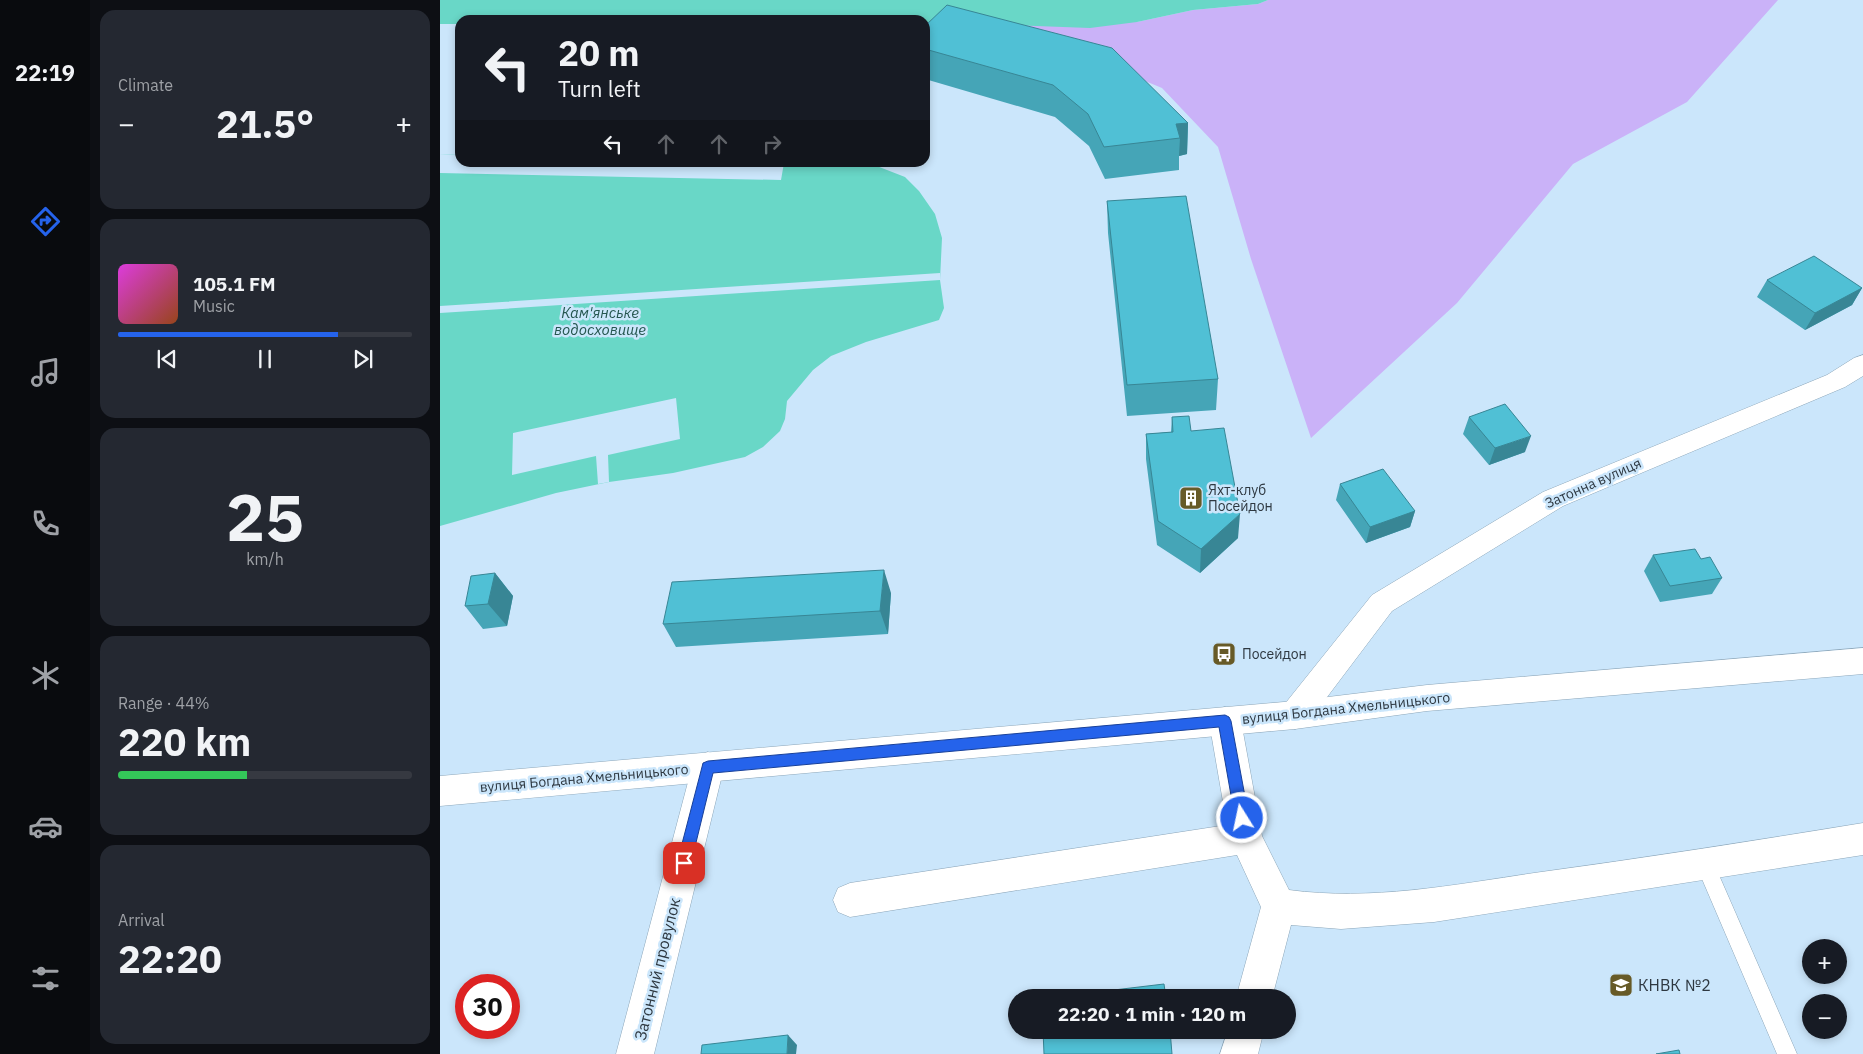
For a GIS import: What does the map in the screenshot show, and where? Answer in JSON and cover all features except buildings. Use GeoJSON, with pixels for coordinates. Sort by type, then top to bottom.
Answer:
{"type":"FeatureCollection","features":[{"type":"Feature","properties":{"kind":"street","name":"Затонна вулиця"},"geometry":{"type":"LineString","coordinates":[[1295,715],[1382,603],[1553,499],[1836,381],[1863,364]]}},
{"type":"Feature","properties":{"kind":"street","name":"вулиця Богдана Хмельницького"},"geometry":{"type":"LineString","coordinates":[[440,791],[1295,715],[1427,698],[1863,661]]}},
{"type":"Feature","properties":{"kind":"street"},"geometry":{"type":"LineString","coordinates":[[1225,721],[1246,838],[1279,906],[1256,989]]}},
{"type":"Feature","properties":{"kind":"street","name":"Затонний провулок"},"geometry":{"type":"LineString","coordinates":[[635,1054],[708,767]]}},
{"type":"Feature","properties":{"kind":"street"},"geometry":{"type":"LineString","coordinates":[[850,900],[1246,838]]}},
{"type":"Feature","properties":{"kind":"street"},"geometry":{"type":"LineString","coordinates":[[1279,906],[1308,911],[1389,910],[1705,865],[1863,839]]}},
{"type":"Feature","properties":{"kind":"street"},"geometry":{"type":"LineString","coordinates":[[1239,1054],[1243,1039]]}},
{"type":"Feature","properties":{"kind":"lane"},"geometry":{"type":"LineString","coordinates":[[1705,865],[1787,1054]]}},
{"type":"Feature","properties":{"kind":"shaded area"},"geometry":{"type":"Polygon","coordinates":[[[1268,0],[1778,0],[1687,102],[1573,164],[1457,303],[1311,438],[1251,259],[1218,147],[1162,88],[1070,50],[944,23],[1137,22],[1193,10],[1258,4],[1268,0]]]}},
{"type":"Feature","properties":{"kind":"water"},"geometry":{"type":"Polygon","coordinates":[[[440,0],[1268,0],[1258,4],[1193,10],[1137,22],[1090,28],[930,22],[930,15],[455,15],[455,24],[440,24],[440,0]]]}},
{"type":"Feature","properties":{"kind":"water","name":"Кам'янське водосховище"},"geometry":{"type":"Polygon","coordinates":[[[440,154],[455,155],[455,167],[879,167],[905,177],[919,191],[935,214],[942,238],[940,280],[944,308],[939,320],[866,342],[831,356],[813,370],[787,401],[785,419],[780,431],[763,447],[745,457],[673,473],[609,482],[556,493],[440,526],[440,154]]]}},
{"type":"Feature","properties":{"kind":"pier"},"geometry":{"type":"Polygon","coordinates":[[[440,154],[455,155],[455,167],[783,167],[781,180],[440,173],[440,154]]]}},
{"type":"Feature","properties":{"kind":"pier"},"geometry":{"type":"Polygon","coordinates":[[[940,273],[940,280],[440,313],[440,306],[940,273]]]}},
{"type":"Feature","properties":{"kind":"pier"},"geometry":{"type":"Polygon","coordinates":[[[676,398],[680,439],[608,455],[609,482],[598,484],[596,456],[512,475],[513,433],[676,398]]]}},
{"type":"Feature","properties":{"kind":"place","name":"Яхт-клуб Посейдон"},"geometry":{"type":"Point","coordinates":[1191,498]}},
{"type":"Feature","properties":{"kind":"place","name":"Посейдон"},"geometry":{"type":"Point","coordinates":[1224,654]}},
{"type":"Feature","properties":{"kind":"place","name":"КНВК №2"},"geometry":{"type":"Point","coordinates":[1621,985]}},
{"type":"Feature","properties":{"kind":"route"},"geometry":{"type":"LineString","coordinates":[[684,863],[708,767],[1225,721],[1242,818]]}}]}
